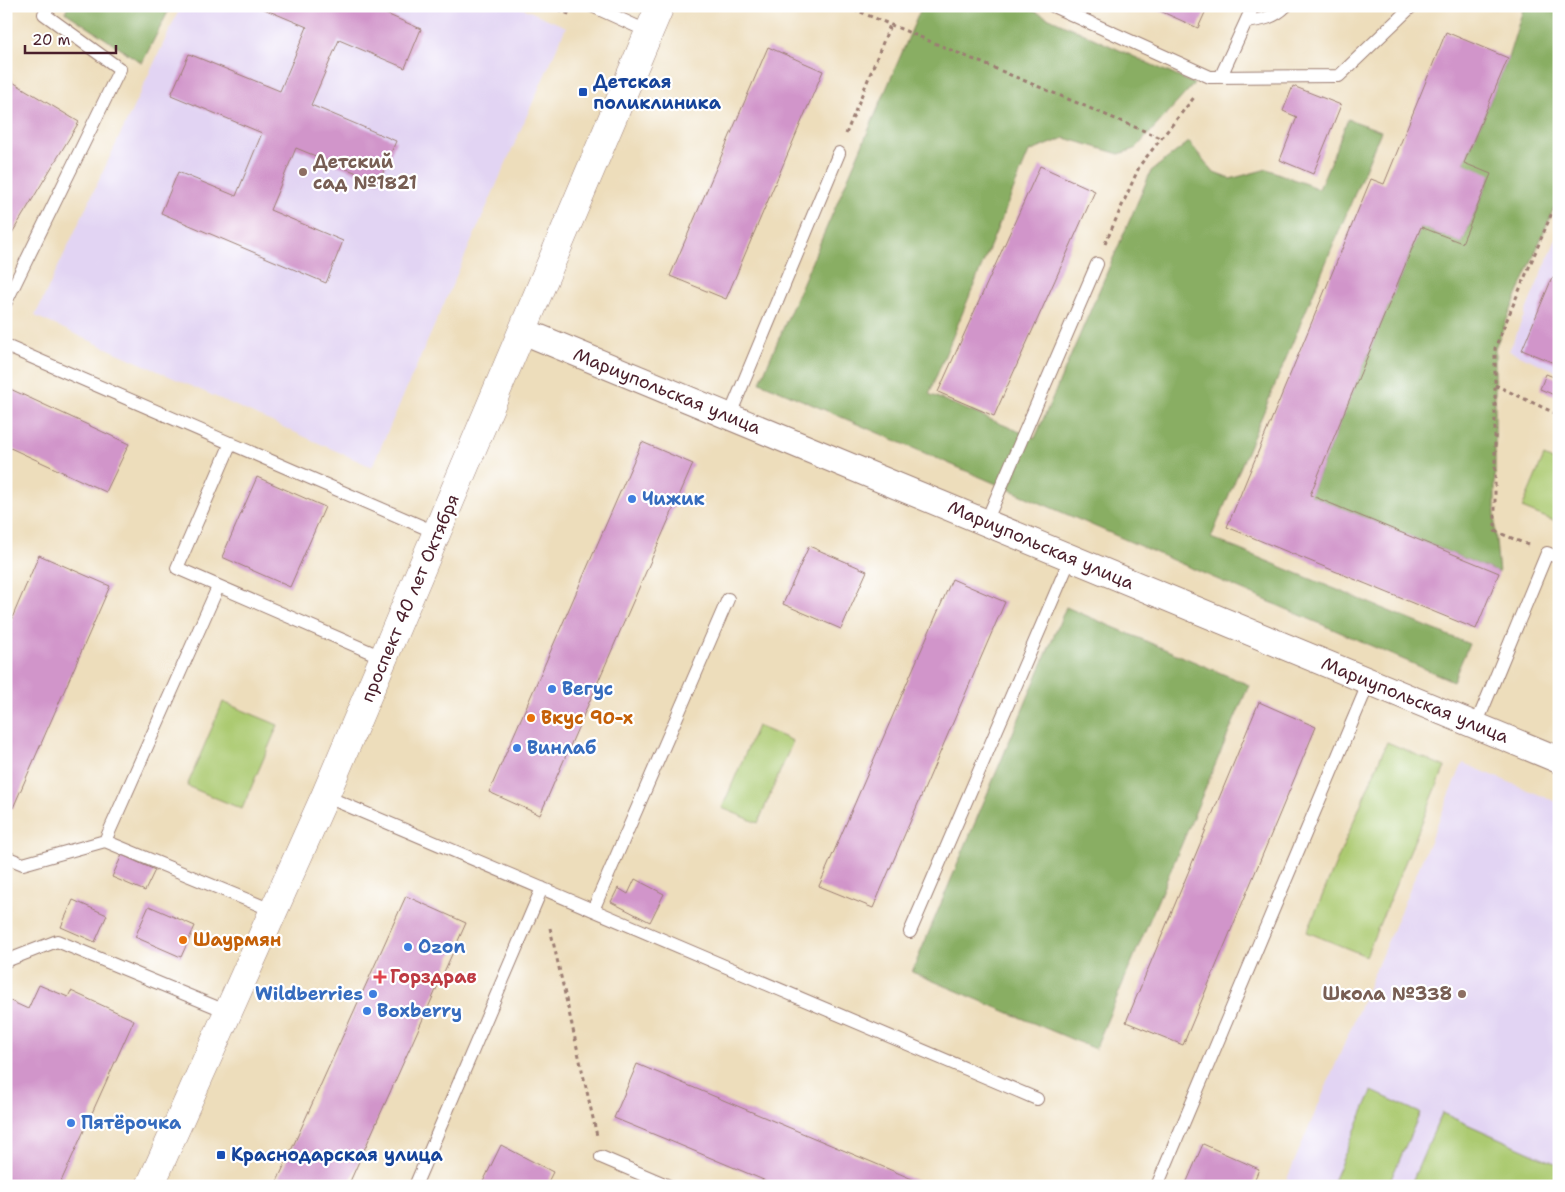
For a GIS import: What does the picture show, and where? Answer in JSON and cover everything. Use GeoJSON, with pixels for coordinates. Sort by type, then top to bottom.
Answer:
{"type":"FeatureCollection","features":[{"type":"Feature","properties":{"kind":"street","name":"проспект 40 лет Октября"},"geometry":{"type":"LineString","coordinates":[[150,1186],[325,796],[660,6]]}},
{"type":"Feature","properties":{"kind":"street","name":"Мариупольская улица"},"geometry":{"type":"LineString","coordinates":[[523,331],[1559,760]]}},
{"type":"Feature","properties":{"kind":"lane"},"geometry":{"type":"LineString","coordinates":[[6,302],[120,69],[44,14],[49,6]]}},
{"type":"Feature","properties":{"kind":"lane"},"geometry":{"type":"LineString","coordinates":[[592,6],[649,32]]}},
{"type":"Feature","properties":{"kind":"lane"},"geometry":{"type":"LineString","coordinates":[[1053,6],[1216,77],[1339,76],[1412,6]]}},
{"type":"Feature","properties":{"kind":"lane"},"geometry":{"type":"LineString","coordinates":[[1216,77],[1253,6]]}},
{"type":"Feature","properties":{"kind":"lane"},"geometry":{"type":"LineString","coordinates":[[1246,22],[1265,19],[1275,15],[1286,6]]}},
{"type":"Feature","properties":{"kind":"lane"},"geometry":{"type":"LineString","coordinates":[[728,417],[839,153]]}},
{"type":"Feature","properties":{"kind":"lane"},"geometry":{"type":"LineString","coordinates":[[986,522],[1097,264]]}},
{"type":"Feature","properties":{"kind":"lane"},"geometry":{"type":"LineString","coordinates":[[6,346],[437,533]]}},
{"type":"Feature","properties":{"kind":"lane"},"geometry":{"type":"LineString","coordinates":[[231,443],[177,568],[384,658]]}},
{"type":"Feature","properties":{"kind":"lane"},"geometry":{"type":"LineString","coordinates":[[1476,726],[1553,555]]}},
{"type":"Feature","properties":{"kind":"lane"},"geometry":{"type":"LineString","coordinates":[[910,932],[1071,558]]}},
{"type":"Feature","properties":{"kind":"lane"},"geometry":{"type":"LineString","coordinates":[[105,841],[218,587]]}},
{"type":"Feature","properties":{"kind":"lane"},"geometry":{"type":"LineString","coordinates":[[593,910],[728,598]]}},
{"type":"Feature","properties":{"kind":"lane"},"geometry":{"type":"LineString","coordinates":[[1157,1186],[1369,682]]}},
{"type":"Feature","properties":{"kind":"lane"},"geometry":{"type":"LineString","coordinates":[[325,796],[1037,1099]]}},
{"type":"Feature","properties":{"kind":"lane"},"geometry":{"type":"LineString","coordinates":[[6,856],[23,864],[105,841],[274,910]]}},
{"type":"Feature","properties":{"kind":"lane"},"geometry":{"type":"LineString","coordinates":[[415,1186],[542,888]]}},
{"type":"Feature","properties":{"kind":"lane"},"geometry":{"type":"LineString","coordinates":[[6,961],[56,941],[228,1012]]}},
{"type":"Feature","properties":{"kind":"lane"},"geometry":{"type":"LineString","coordinates":[[601,1156],[669,1186]]}},
{"type":"Feature","properties":{"kind":"path"},"geometry":{"type":"LineString","coordinates":[[846,6],[1161,138]]}},
{"type":"Feature","properties":{"kind":"path"},"geometry":{"type":"LineString","coordinates":[[839,153],[890,25]]}},
{"type":"Feature","properties":{"kind":"path"},"geometry":{"type":"LineString","coordinates":[[1097,264],[1140,165],[1161,138],[1216,77]]}},
{"type":"Feature","properties":{"kind":"path"},"geometry":{"type":"LineString","coordinates":[[1553,555],[1494,531],[1495,348],[1559,196]]}},
{"type":"Feature","properties":{"kind":"path"},"geometry":{"type":"LineString","coordinates":[[1495,385],[1559,415]]}},
{"type":"Feature","properties":{"kind":"path"},"geometry":{"type":"LineString","coordinates":[[542,888],[601,1156]]}},
{"type":"Feature","properties":{"kind":"shaded area","name":"Детский сад №1821"},"geometry":{"type":"Polygon","coordinates":[[[181,6],[518,6],[566,27],[372,467],[35,316],[181,6]]]}},
{"type":"Feature","properties":{"kind":"shaded area"},"geometry":{"type":"Polygon","coordinates":[[[1559,232],[1559,372],[1509,351],[1559,232]]]}},
{"type":"Feature","properties":{"kind":"shaded area","name":"Школа №338"},"geometry":{"type":"Polygon","coordinates":[[[1463,763],[1559,803],[1559,1186],[1284,1186],[1463,763]]]}},
{"type":"Feature","properties":{"kind":"green space"},"geometry":{"type":"Polygon","coordinates":[[[68,6],[171,6],[142,63],[65,12],[68,6]]]}},
{"type":"Feature","properties":{"kind":"green space"},"geometry":{"type":"Polygon","coordinates":[[[922,6],[1023,6],[1194,84],[1135,149],[1119,154],[1065,138],[1029,152],[929,394],[1035,438],[1151,171],[1189,142],[1214,173],[1230,179],[1267,169],[1319,189],[1348,119],[1381,131],[1211,538],[1469,644],[1453,681],[760,382],[922,6]]]}},
{"type":"Feature","properties":{"kind":"green space"},"geometry":{"type":"Polygon","coordinates":[[[1524,6],[1559,6],[1559,196],[1495,348],[1495,531],[1499,573],[1310,495],[1421,227],[1462,243],[1491,175],[1464,163],[1508,58],[1524,6]]]}},
{"type":"Feature","properties":{"kind":"green space"},"geometry":{"type":"Polygon","coordinates":[[[1544,456],[1559,463],[1559,523],[1522,508],[1544,456]]]}},
{"type":"Feature","properties":{"kind":"green space"},"geometry":{"type":"Polygon","coordinates":[[[1066,607],[1249,685],[1095,1049],[912,972],[1066,607]]]}},
{"type":"Feature","properties":{"kind":"green space"},"geometry":{"type":"Polygon","coordinates":[[[223,702],[278,725],[242,809],[187,786],[223,702]]]}},
{"type":"Feature","properties":{"kind":"green space"},"geometry":{"type":"Polygon","coordinates":[[[757,726],[793,741],[758,823],[722,808],[757,726]]]}},
{"type":"Feature","properties":{"kind":"green space"},"geometry":{"type":"Polygon","coordinates":[[[1387,742],[1445,767],[1366,956],[1307,932],[1387,742]]]}},
{"type":"Feature","properties":{"kind":"green space"},"geometry":{"type":"Polygon","coordinates":[[[1372,1091],[1420,1113],[1388,1186],[1331,1186],[1372,1091]]]}},
{"type":"Feature","properties":{"kind":"green space"},"geometry":{"type":"Polygon","coordinates":[[[1442,1113],[1559,1165],[1559,1186],[1410,1186],[1442,1113]]]}},
{"type":"Feature","properties":{"kind":"building"},"geometry":{"type":"Polygon","coordinates":[[[257,6],[368,6],[421,29],[405,68],[339,40],[311,105],[396,141],[379,182],[296,148],[270,210],[343,241],[326,283],[161,213],[178,172],[236,196],[262,133],[171,95],[189,54],[280,91],[307,27],[257,6]]]}},
{"type":"Feature","properties":{"kind":"building"},"geometry":{"type":"Polygon","coordinates":[[[1149,6],[1208,6],[1198,28],[1149,6]]]}},
{"type":"Feature","properties":{"kind":"building"},"geometry":{"type":"Polygon","coordinates":[[[1446,32],[1508,58],[1464,163],[1491,174],[1462,243],[1421,227],[1310,495],[1499,573],[1476,629],[1227,527],[1371,179],[1384,184],[1446,32]]]}},
{"type":"Feature","properties":{"kind":"building"},"geometry":{"type":"Polygon","coordinates":[[[768,47],[823,71],[726,299],[670,276],[768,47]]]}},
{"type":"Feature","properties":{"kind":"building"},"geometry":{"type":"Polygon","coordinates":[[[6,78],[79,122],[6,243],[6,78]]]}},
{"type":"Feature","properties":{"kind":"building"},"geometry":{"type":"Polygon","coordinates":[[[1293,86],[1341,105],[1313,174],[1280,160],[1297,117],[1283,111],[1293,86]]]}},
{"type":"Feature","properties":{"kind":"building"},"geometry":{"type":"Polygon","coordinates":[[[1040,166],[1095,191],[994,416],[938,392],[1040,166]]]}},
{"type":"Feature","properties":{"kind":"building"},"geometry":{"type":"Polygon","coordinates":[[[1552,278],[1559,281],[1559,365],[1522,350],[1552,278]]]}},
{"type":"Feature","properties":{"kind":"building"},"geometry":{"type":"Polygon","coordinates":[[[1546,374],[1559,379],[1559,397],[1540,389],[1546,374]]]}},
{"type":"Feature","properties":{"kind":"building"},"geometry":{"type":"Polygon","coordinates":[[[6,387],[129,444],[106,492],[6,446],[6,387]]]}},
{"type":"Feature","properties":{"kind":"building"},"geometry":{"type":"Polygon","coordinates":[[[642,442],[693,464],[540,815],[489,792],[642,442]]]}},
{"type":"Feature","properties":{"kind":"building"},"geometry":{"type":"Polygon","coordinates":[[[257,477],[325,507],[290,587],[222,557],[257,477]]]}},
{"type":"Feature","properties":{"kind":"building"},"geometry":{"type":"Polygon","coordinates":[[[809,546],[867,571],[841,629],[783,604],[809,546]]]}},
{"type":"Feature","properties":{"kind":"building"},"geometry":{"type":"Polygon","coordinates":[[[39,555],[110,586],[13,808],[6,805],[6,632],[39,555]]]}},
{"type":"Feature","properties":{"kind":"building"},"geometry":{"type":"Polygon","coordinates":[[[952,579],[1005,602],[873,908],[819,886],[952,579]]]}},
{"type":"Feature","properties":{"kind":"building"},"geometry":{"type":"Polygon","coordinates":[[[1259,702],[1316,727],[1183,1045],[1126,1022],[1259,702]]]}},
{"type":"Feature","properties":{"kind":"building"},"geometry":{"type":"Polygon","coordinates":[[[122,855],[155,870],[145,891],[112,877],[122,855]]]}},
{"type":"Feature","properties":{"kind":"building"},"geometry":{"type":"Polygon","coordinates":[[[635,879],[664,894],[650,922],[611,902],[618,888],[628,894],[635,879]]]}},
{"type":"Feature","properties":{"kind":"building"},"geometry":{"type":"Polygon","coordinates":[[[406,896],[466,923],[348,1186],[275,1186],[406,896]]]}},
{"type":"Feature","properties":{"kind":"building"},"geometry":{"type":"Polygon","coordinates":[[[73,900],[107,915],[95,942],[61,927],[73,900]]]}},
{"type":"Feature","properties":{"kind":"building"},"geometry":{"type":"Polygon","coordinates":[[[149,906],[195,926],[181,957],[135,937],[149,906]]]}},
{"type":"Feature","properties":{"kind":"building"},"geometry":{"type":"Polygon","coordinates":[[[39,985],[68,997],[71,991],[134,1020],[59,1186],[6,1186],[6,999],[28,1009],[39,985]]]}},
{"type":"Feature","properties":{"kind":"building"},"geometry":{"type":"Polygon","coordinates":[[[637,1064],[929,1186],[778,1186],[614,1118],[637,1064]]]}},
{"type":"Feature","properties":{"kind":"building"},"geometry":{"type":"Polygon","coordinates":[[[1203,1144],[1259,1169],[1252,1186],[1185,1186],[1203,1144]]]}},
{"type":"Feature","properties":{"kind":"building"},"geometry":{"type":"Polygon","coordinates":[[[501,1145],[553,1172],[546,1186],[481,1186],[501,1145]]]}},
{"type":"Feature","properties":{"kind":"place","name":"Детская поликлиника"},"geometry":{"type":"Point","coordinates":[583,92]}},
{"type":"Feature","properties":{"kind":"place","name":"Детский сад №1821"},"geometry":{"type":"Point","coordinates":[303,172]}},
{"type":"Feature","properties":{"kind":"place","name":"Чижик"},"geometry":{"type":"Point","coordinates":[632,499]}},
{"type":"Feature","properties":{"kind":"place","name":"Вегус"},"geometry":{"type":"Point","coordinates":[552,689]}},
{"type":"Feature","properties":{"kind":"place","name":"Вкус 90-х"},"geometry":{"type":"Point","coordinates":[531,718]}},
{"type":"Feature","properties":{"kind":"place","name":"Винлаб"},"geometry":{"type":"Point","coordinates":[517,748]}},
{"type":"Feature","properties":{"kind":"place","name":"Шаурмян"},"geometry":{"type":"Point","coordinates":[183,940]}},
{"type":"Feature","properties":{"kind":"place","name":"Ozon"},"geometry":{"type":"Point","coordinates":[408,947]}},
{"type":"Feature","properties":{"kind":"place","name":"Горздрав"},"geometry":{"type":"Point","coordinates":[380,977]}},
{"type":"Feature","properties":{"kind":"place","name":"Wildberries"},"geometry":{"type":"Point","coordinates":[373,994]}},
{"type":"Feature","properties":{"kind":"place","name":"Школа №338"},"geometry":{"type":"Point","coordinates":[1462,994]}},
{"type":"Feature","properties":{"kind":"place","name":"Boxberry"},"geometry":{"type":"Point","coordinates":[367,1011]}},
{"type":"Feature","properties":{"kind":"place","name":"Пятёрочка"},"geometry":{"type":"Point","coordinates":[71,1123]}},
{"type":"Feature","properties":{"kind":"place","name":"Краснодарская улица"},"geometry":{"type":"Point","coordinates":[221,1155]}}]}
